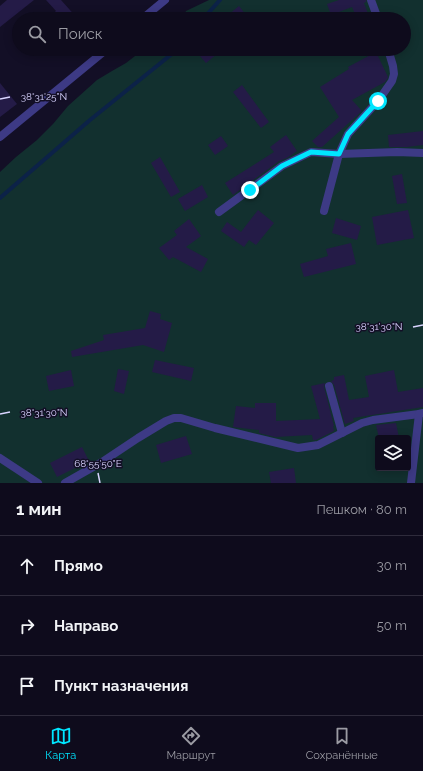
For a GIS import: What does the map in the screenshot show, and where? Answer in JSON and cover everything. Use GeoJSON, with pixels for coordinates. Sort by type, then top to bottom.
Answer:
{"type":"FeatureCollection","features":[{"type":"Feature","properties":{"kind":"lane"},"geometry":{"type":"LineString","coordinates":[[150,12],[165,0]]}},
{"type":"Feature","properties":{"kind":"lane"},"geometry":{"type":"LineString","coordinates":[[371,0],[375,12]]}},
{"type":"Feature","properties":{"kind":"lane"},"geometry":{"type":"LineString","coordinates":[[0,137],[98,56]]}},
{"type":"Feature","properties":{"kind":"lane"},"geometry":{"type":"LineString","coordinates":[[324,212],[339,154],[348,134],[378,101],[392,81],[394,74],[390,56]]}},
{"type":"Feature","properties":{"kind":"lane"},"geometry":{"type":"LineString","coordinates":[[219,212],[282,166],[311,152],[339,154],[398,152],[423,153]]}},
{"type":"Feature","properties":{"kind":"lane"},"geometry":{"type":"LineString","coordinates":[[329,386],[342,433]]}},
{"type":"Feature","properties":{"kind":"lane"},"geometry":{"type":"LineString","coordinates":[[65,483],[102,462],[166,421],[174,418],[181,418],[215,428],[298,448],[318,444],[362,423],[373,420],[421,414],[411,483]]}},
{"type":"Feature","properties":{"kind":"lane"},"geometry":{"type":"LineString","coordinates":[[0,458],[38,483]]}},
{"type":"Feature","properties":{"kind":"green space"},"geometry":{"type":"Polygon","coordinates":[[[209,0],[423,0],[423,483],[0,483],[0,172],[37,140],[68,106],[97,80],[135,56],[411,56],[411,12],[186,12],[209,0]]]}},
{"type":"Feature","properties":{"kind":"building"},"geometry":{"type":"Polygon","coordinates":[[[7,0],[34,0],[19,12],[12,12],[12,17],[0,27],[0,6],[7,0]]]}},
{"type":"Feature","properties":{"kind":"building"},"geometry":{"type":"Polygon","coordinates":[[[46,0],[61,0],[72,12],[55,12],[56,11],[46,0]]]}},
{"type":"Feature","properties":{"kind":"building"},"geometry":{"type":"Polygon","coordinates":[[[339,0],[366,0],[364,3],[367,12],[354,12],[352,7],[339,12],[330,12],[327,4],[339,0]]]}},
{"type":"Feature","properties":{"kind":"building"},"geometry":{"type":"Polygon","coordinates":[[[239,6],[244,12],[232,12],[239,6]]]}},
{"type":"Feature","properties":{"kind":"building"},"geometry":{"type":"Polygon","coordinates":[[[200,56],[214,56],[206,63],[200,56]]]}},
{"type":"Feature","properties":{"kind":"building"},"geometry":{"type":"Polygon","coordinates":[[[369,56],[378,56],[388,77],[385,82],[352,100],[362,111],[322,147],[318,147],[312,141],[339,117],[320,87],[349,69],[348,67],[369,56]]]}},
{"type":"Feature","properties":{"kind":"building"},"geometry":{"type":"Polygon","coordinates":[[[0,83],[17,104],[0,117],[0,83]]]}},
{"type":"Feature","properties":{"kind":"building"},"geometry":{"type":"Polygon","coordinates":[[[242,85],[269,122],[261,128],[233,92],[242,85]]]}},
{"type":"Feature","properties":{"kind":"building"},"geometry":{"type":"Polygon","coordinates":[[[423,131],[423,145],[389,147],[388,135],[423,131]]]}},
{"type":"Feature","properties":{"kind":"building"},"geometry":{"type":"Polygon","coordinates":[[[286,135],[297,151],[287,158],[279,161],[233,195],[225,183],[274,152],[270,147],[286,135]]]}},
{"type":"Feature","properties":{"kind":"building"},"geometry":{"type":"Polygon","coordinates":[[[221,136],[228,146],[215,155],[208,145],[221,136]]]}},
{"type":"Feature","properties":{"kind":"building"},"geometry":{"type":"Polygon","coordinates":[[[160,157],[180,192],[171,197],[151,163],[160,157]]]}},
{"type":"Feature","properties":{"kind":"building"},"geometry":{"type":"Polygon","coordinates":[[[402,174],[407,203],[397,204],[392,176],[402,174]]]}},
{"type":"Feature","properties":{"kind":"building"},"geometry":{"type":"Polygon","coordinates":[[[202,185],[208,197],[185,211],[178,199],[202,185]]]}},
{"type":"Feature","properties":{"kind":"building"},"geometry":{"type":"Polygon","coordinates":[[[258,210],[274,223],[256,245],[249,240],[244,247],[221,231],[227,222],[241,232],[258,210]]]}},
{"type":"Feature","properties":{"kind":"building"},"geometry":{"type":"Polygon","coordinates":[[[408,210],[414,238],[377,245],[372,217],[408,210]]]}},
{"type":"Feature","properties":{"kind":"building"},"geometry":{"type":"Polygon","coordinates":[[[336,218],[361,226],[357,240],[332,233],[336,218]]]}},
{"type":"Feature","properties":{"kind":"building"},"geometry":{"type":"Polygon","coordinates":[[[189,219],[201,236],[186,247],[208,259],[201,272],[173,257],[169,260],[159,248],[177,235],[174,231],[189,219]]]}},
{"type":"Feature","properties":{"kind":"building"},"geometry":{"type":"Polygon","coordinates":[[[351,243],[356,264],[304,277],[300,264],[328,256],[326,249],[351,243]]]}},
{"type":"Feature","properties":{"kind":"building"},"geometry":{"type":"Polygon","coordinates":[[[150,311],[161,314],[160,319],[172,323],[164,352],[143,345],[72,357],[71,351],[104,340],[103,335],[145,328],[150,311]]]}},
{"type":"Feature","properties":{"kind":"building"},"geometry":{"type":"Polygon","coordinates":[[[155,360],[194,368],[191,381],[152,372],[155,360]]]}},
{"type":"Feature","properties":{"kind":"building"},"geometry":{"type":"Polygon","coordinates":[[[118,369],[129,371],[124,394],[114,391],[118,369]]]}},
{"type":"Feature","properties":{"kind":"building"},"geometry":{"type":"Polygon","coordinates":[[[71,370],[74,386],[49,391],[46,376],[71,370]]]}},
{"type":"Feature","properties":{"kind":"building"},"geometry":{"type":"Polygon","coordinates":[[[394,370],[398,392],[423,388],[423,407],[353,418],[354,421],[345,424],[334,385],[331,381],[334,380],[334,377],[344,375],[349,400],[369,397],[365,376],[394,370]]]}},
{"type":"Feature","properties":{"kind":"building"},"geometry":{"type":"Polygon","coordinates":[[[325,383],[324,387],[334,431],[316,440],[313,440],[312,435],[275,437],[259,433],[259,430],[233,427],[236,406],[255,408],[255,403],[276,403],[276,421],[320,419],[311,386],[325,383]]]}},
{"type":"Feature","properties":{"kind":"building"},"geometry":{"type":"Polygon","coordinates":[[[396,423],[398,435],[378,435],[376,425],[396,423]]]}},
{"type":"Feature","properties":{"kind":"building"},"geometry":{"type":"Polygon","coordinates":[[[186,436],[192,454],[161,463],[156,445],[186,436]]]}},
{"type":"Feature","properties":{"kind":"building"},"geometry":{"type":"Polygon","coordinates":[[[82,447],[89,461],[57,477],[50,463],[82,447]]]}},
{"type":"Feature","properties":{"kind":"building"},"geometry":{"type":"Polygon","coordinates":[[[294,468],[296,483],[271,483],[269,472],[294,468]]]}},
{"type":"Feature","properties":{"kind":"waterway"},"geometry":{"type":"LineString","coordinates":[[209,12],[220,0]]}},
{"type":"Feature","properties":{"kind":"waterway"},"geometry":{"type":"LineString","coordinates":[[0,198],[90,120],[169,56]]}},
{"type":"Feature","properties":{"kind":"route"},"geometry":{"type":"LineString","coordinates":[[250,190],[282,166],[311,152],[339,154],[348,134],[378,101]]}}]}
